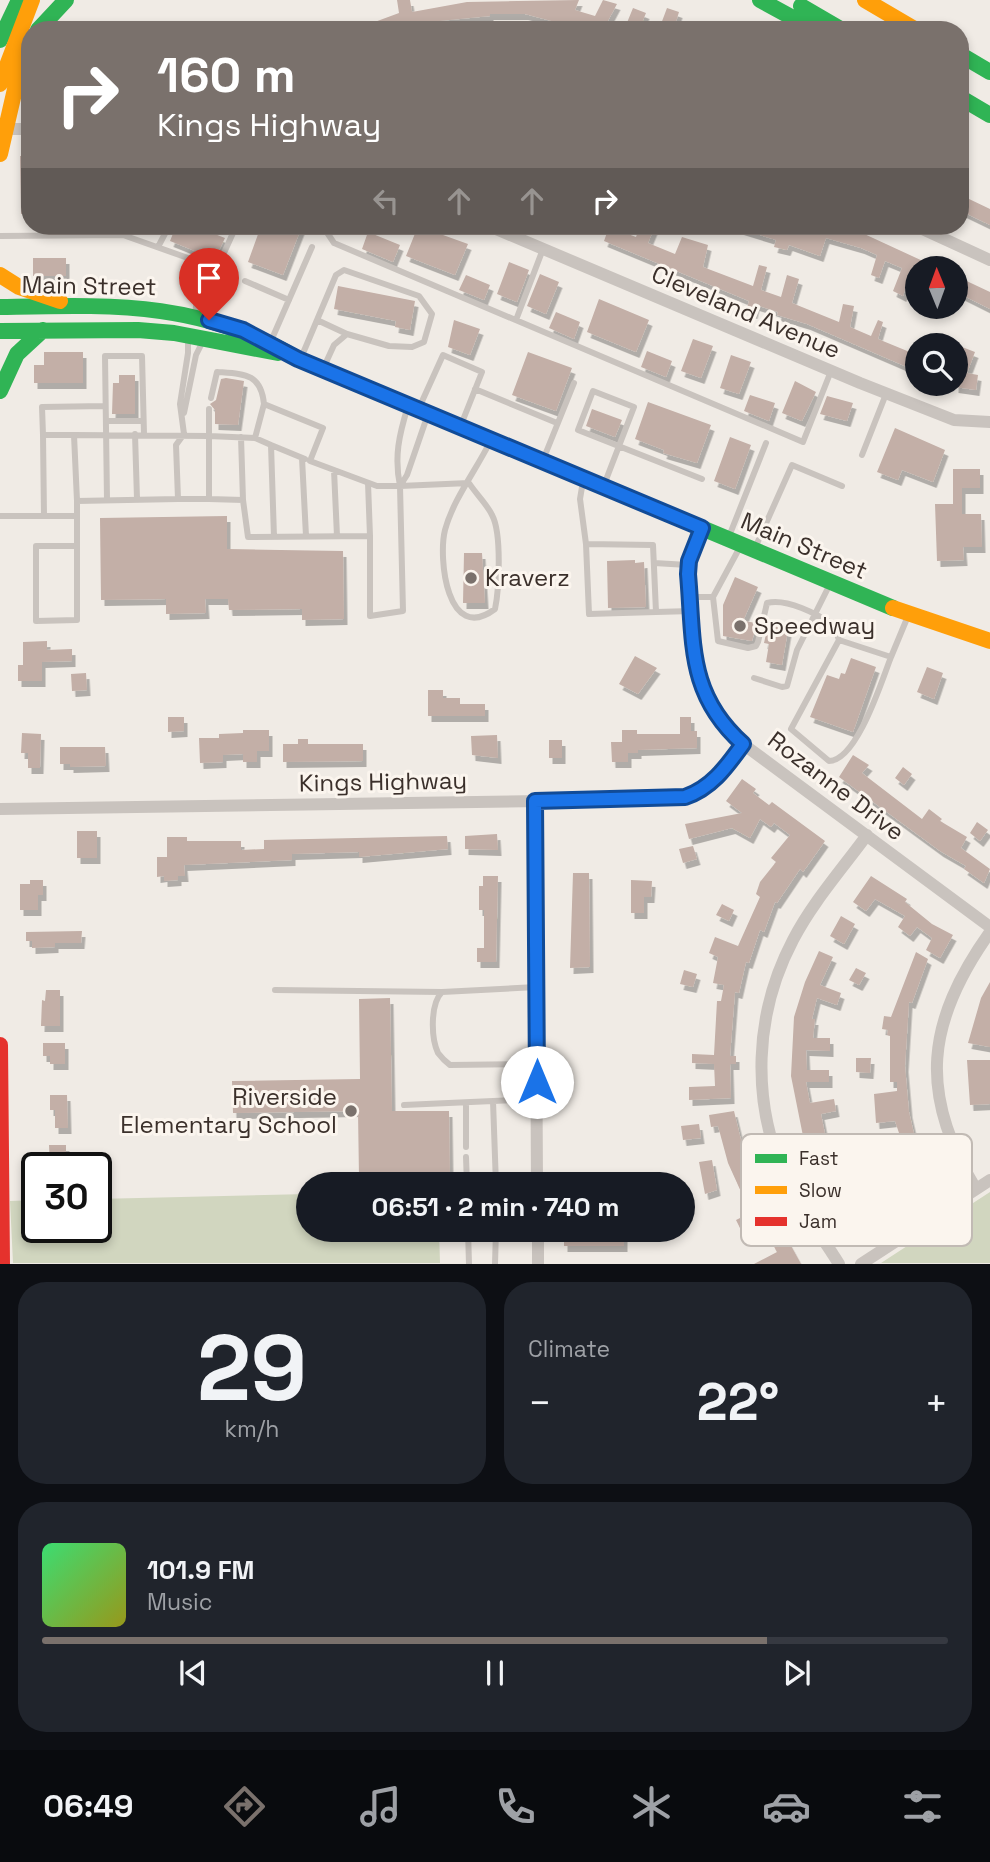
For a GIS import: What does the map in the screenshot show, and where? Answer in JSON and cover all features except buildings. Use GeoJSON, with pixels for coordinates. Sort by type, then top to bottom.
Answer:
{"type":"FeatureCollection","features":[{"type":"Feature","properties":{"kind":"main road"},"geometry":{"type":"LineString","coordinates":[[24,21],[32,0]]}},
{"type":"Feature","properties":{"kind":"main road"},"geometry":{"type":"LineString","coordinates":[[42,21],[52,0]]}},
{"type":"Feature","properties":{"kind":"main road"},"geometry":{"type":"LineString","coordinates":[[46,21],[66,0]]}},
{"type":"Feature","properties":{"kind":"main road"},"geometry":{"type":"LineString","coordinates":[[760,0],[798,21]]}},
{"type":"Feature","properties":{"kind":"main road"},"geometry":{"type":"LineString","coordinates":[[790,0],[826,21]]}},
{"type":"Feature","properties":{"kind":"main road"},"geometry":{"type":"LineString","coordinates":[[865,0],[901,21]]}},
{"type":"Feature","properties":{"kind":"main road"},"geometry":{"type":"LineString","coordinates":[[0,40],[17,3]]}},
{"type":"Feature","properties":{"kind":"main road"},"geometry":{"type":"LineString","coordinates":[[0,85],[21,29]]}},
{"type":"Feature","properties":{"kind":"main road"},"geometry":{"type":"LineString","coordinates":[[969,60],[990,72]]}},
{"type":"Feature","properties":{"kind":"main road"},"geometry":{"type":"LineString","coordinates":[[0,154],[21,77]]}},
{"type":"Feature","properties":{"kind":"main road"},"geometry":{"type":"LineString","coordinates":[[969,103],[990,115]]}},
{"type":"Feature","properties":{"kind":"main road"},"geometry":{"type":"LineString","coordinates":[[969,111],[990,122]]}},
{"type":"Feature","properties":{"kind":"main road"},"geometry":{"type":"LineString","coordinates":[[0,275],[34,293],[79,306]]}},
{"type":"Feature","properties":{"kind":"main road","name":"Main Street"},"geometry":{"type":"LineString","coordinates":[[0,307],[143,307],[194,316],[243,330],[269,347],[831,582],[909,614],[990,641]]}},
{"type":"Feature","properties":{"kind":"main road"},"geometry":{"type":"LineString","coordinates":[[194,316],[195,337]]}},
{"type":"Feature","properties":{"kind":"main road"},"geometry":{"type":"LineString","coordinates":[[0,391],[16,354],[43,330]]}},
{"type":"Feature","properties":{"kind":"main road","name":"Main Street"},"geometry":{"type":"LineString","coordinates":[[0,331],[138,330],[269,347]]}},
{"type":"Feature","properties":{"kind":"main road"},"geometry":{"type":"LineString","coordinates":[[0,1045],[2,1264]]}},
{"type":"Feature","properties":{"kind":"street"},"geometry":{"type":"LineString","coordinates":[[5,129],[21,129]]}},
{"type":"Feature","properties":{"kind":"street","name":"Cleveland Avenue"},"geometry":{"type":"LineString","coordinates":[[510,235],[886,394],[954,420],[990,422]]}},
{"type":"Feature","properties":{"kind":"street"},"geometry":{"type":"LineString","coordinates":[[936,235],[990,260]]}},
{"type":"Feature","properties":{"kind":"street","name":"Rozanne Drive"},"geometry":{"type":"LineString","coordinates":[[702,528],[688,565],[690,597],[696,664],[705,697],[716,718],[743,744],[990,927]]}},
{"type":"Feature","properties":{"kind":"street","name":"Kings Highway"},"geometry":{"type":"LineString","coordinates":[[0,809],[685,797],[698,793],[712,783],[743,744]]}},
{"type":"Feature","properties":{"kind":"street"},"geometry":{"type":"LineString","coordinates":[[535,801],[537,1172]]}},
{"type":"Feature","properties":{"kind":"street"},"geometry":{"type":"LineString","coordinates":[[770,1134],[765,1116],[761,1056],[769,999],[793,939],[867,835]]}},
{"type":"Feature","properties":{"kind":"street"},"geometry":{"type":"LineString","coordinates":[[949,1134],[937,1084],[942,1027],[953,991],[990,932]]}},
{"type":"Feature","properties":{"kind":"street"},"geometry":{"type":"LineString","coordinates":[[972,1192],[990,1180]]}},
{"type":"Feature","properties":{"kind":"street"},"geometry":{"type":"LineString","coordinates":[[972,1182],[976,1189]]}},
{"type":"Feature","properties":{"kind":"street"},"geometry":{"type":"LineString","coordinates":[[538,1242],[538,1264]]}},
{"type":"Feature","properties":{"kind":"street"},"geometry":{"type":"LineString","coordinates":[[828,1246],[839,1264]]}},
{"type":"Feature","properties":{"kind":"street"},"geometry":{"type":"LineString","coordinates":[[861,1264],[889,1246]]}},
{"type":"Feature","properties":{"kind":"lane"},"geometry":{"type":"LineString","coordinates":[[0,236],[123,235],[202,263],[218,266],[232,235]]}},
{"type":"Feature","properties":{"kind":"lane"},"geometry":{"type":"LineString","coordinates":[[158,247],[164,235]]}},
{"type":"Feature","properties":{"kind":"lane"},"geometry":{"type":"LineString","coordinates":[[329,235],[334,243],[803,442],[831,371]]}},
{"type":"Feature","properties":{"kind":"lane"},"geometry":{"type":"LineString","coordinates":[[269,347],[312,247]]}},
{"type":"Feature","properties":{"kind":"lane"},"geometry":{"type":"LineString","coordinates":[[516,320],[543,249]]}},
{"type":"Feature","properties":{"kind":"lane"},"geometry":{"type":"LineString","coordinates":[[194,316],[202,263]]}},
{"type":"Feature","properties":{"kind":"lane"},"geometry":{"type":"LineString","coordinates":[[297,358],[336,275],[344,270],[419,296],[432,314],[424,342],[398,347],[347,334],[317,320]]}},
{"type":"Feature","properties":{"kind":"lane"},"geometry":{"type":"LineString","coordinates":[[245,281],[289,300]]}},
{"type":"Feature","properties":{"kind":"lane"},"geometry":{"type":"LineString","coordinates":[[323,370],[334,345],[347,334]]}},
{"type":"Feature","properties":{"kind":"lane"},"geometry":{"type":"LineString","coordinates":[[177,499],[176,446],[184,434],[180,404],[188,352],[195,337]]}},
{"type":"Feature","properties":{"kind":"lane"},"geometry":{"type":"LineString","coordinates":[[183,418],[196,355],[195,337]]}},
{"type":"Feature","properties":{"kind":"lane"},"geometry":{"type":"LineString","coordinates":[[368,483],[370,616],[403,611],[400,486],[396,466],[398,440],[418,410],[443,355],[482,372],[460,427]]}},
{"type":"Feature","properties":{"kind":"lane"},"geometry":{"type":"LineString","coordinates":[[107,500],[105,356],[142,356],[144,434]]}},
{"type":"Feature","properties":{"kind":"lane"},"geometry":{"type":"LineString","coordinates":[[211,398],[217,372],[253,378],[262,388],[264,404],[255,438]]}},
{"type":"Feature","properties":{"kind":"lane"},"geometry":{"type":"LineString","coordinates":[[542,461],[574,383]]}},
{"type":"Feature","properties":{"kind":"lane"},"geometry":{"type":"LineString","coordinates":[[475,389],[557,423]]}},
{"type":"Feature","properties":{"kind":"lane"},"geometry":{"type":"LineString","coordinates":[[603,487],[619,447],[634,407],[593,390],[578,430],[619,447],[702,479]]}},
{"type":"Feature","properties":{"kind":"lane"},"geometry":{"type":"LineString","coordinates":[[862,455],[886,394]]}},
{"type":"Feature","properties":{"kind":"lane"},"geometry":{"type":"LineString","coordinates":[[264,404],[323,428],[310,461]]}},
{"type":"Feature","properties":{"kind":"lane"},"geometry":{"type":"LineString","coordinates":[[44,516],[42,407],[106,406]]}},
{"type":"Feature","properties":{"kind":"lane"},"geometry":{"type":"LineString","coordinates":[[209,409],[209,499]]}},
{"type":"Feature","properties":{"kind":"lane"},"geometry":{"type":"LineString","coordinates":[[400,486],[407,475],[418,410]]}},
{"type":"Feature","properties":{"kind":"lane"},"geometry":{"type":"LineString","coordinates":[[106,421],[143,421]]}},
{"type":"Feature","properties":{"kind":"lane"},"geometry":{"type":"LineString","coordinates":[[135,434],[137,499]]}},
{"type":"Feature","properties":{"kind":"lane"},"geometry":{"type":"LineString","coordinates":[[43,435],[184,434],[255,438],[368,483],[400,486],[469,483]]}},
{"type":"Feature","properties":{"kind":"lane"},"geometry":{"type":"LineString","coordinates":[[74,435],[77,516],[77,546],[77,620],[36,621],[36,546],[77,546]]}},
{"type":"Feature","properties":{"kind":"lane"},"geometry":{"type":"LineString","coordinates":[[241,437],[243,500],[248,537],[370,536]]}},
{"type":"Feature","properties":{"kind":"lane"},"geometry":{"type":"LineString","coordinates":[[469,483],[492,514],[496,526],[498,597],[495,610],[475,619],[461,615],[452,604],[446,578],[445,532],[469,483],[492,440]]}},
{"type":"Feature","properties":{"kind":"lane"},"geometry":{"type":"LineString","coordinates":[[741,544],[766,443]]}},
{"type":"Feature","properties":{"kind":"lane"},"geometry":{"type":"LineString","coordinates":[[271,445],[274,537]]}},
{"type":"Feature","properties":{"kind":"lane"},"geometry":{"type":"LineString","coordinates":[[302,458],[306,536]]}},
{"type":"Feature","properties":{"kind":"lane"},"geometry":{"type":"LineString","coordinates":[[842,486],[792,465],[741,544],[713,597],[718,641],[748,648],[756,646],[767,603],[775,601],[814,614],[834,625],[839,640],[791,729],[823,759],[834,761],[842,758],[870,713],[909,614]]}},
{"type":"Feature","properties":{"kind":"lane"},"geometry":{"type":"LineString","coordinates":[[334,470],[337,536]]}},
{"type":"Feature","properties":{"kind":"lane"},"geometry":{"type":"LineString","coordinates":[[584,479],[580,499],[586,544],[589,614],[692,611]]}},
{"type":"Feature","properties":{"kind":"lane"},"geometry":{"type":"LineString","coordinates":[[76,501],[243,500]]}},
{"type":"Feature","properties":{"kind":"lane"},"geometry":{"type":"LineString","coordinates":[[0,516],[77,516]]}},
{"type":"Feature","properties":{"kind":"lane"},"geometry":{"type":"LineString","coordinates":[[586,544],[653,545],[656,612]]}},
{"type":"Feature","properties":{"kind":"lane"},"geometry":{"type":"LineString","coordinates":[[654,563],[688,565]]}},
{"type":"Feature","properties":{"kind":"lane"},"geometry":{"type":"LineString","coordinates":[[754,678],[782,687],[787,685],[797,650],[831,582]]}},
{"type":"Feature","properties":{"kind":"lane"},"geometry":{"type":"LineString","coordinates":[[690,597],[713,597]]}},
{"type":"Feature","properties":{"kind":"lane"},"geometry":{"type":"LineString","coordinates":[[839,640],[891,657]]}},
{"type":"Feature","properties":{"kind":"lane"},"geometry":{"type":"LineString","coordinates":[[275,990],[442,992],[536,987]]}},
{"type":"Feature","properties":{"kind":"lane"},"geometry":{"type":"LineString","coordinates":[[442,992],[437,997],[434,1030],[439,1054],[450,1065],[537,1064]]}},
{"type":"Feature","properties":{"kind":"lane"},"geometry":{"type":"LineString","coordinates":[[404,1105],[537,1099]]}},
{"type":"Feature","properties":{"kind":"lane"},"geometry":{"type":"LineString","coordinates":[[493,1101],[496,1172]]}},
{"type":"Feature","properties":{"kind":"lane"},"geometry":{"type":"LineString","coordinates":[[466,1103],[466,1147]]}},
{"type":"Feature","properties":{"kind":"lane"},"geometry":{"type":"LineString","coordinates":[[466,1157],[467,1172]]}},
{"type":"Feature","properties":{"kind":"lane"},"geometry":{"type":"LineString","coordinates":[[468,1242],[469,1264]]}},
{"type":"Feature","properties":{"kind":"lane"},"geometry":{"type":"LineString","coordinates":[[495,1264],[496,1242]]}},
{"type":"Feature","properties":{"kind":"green space"},"geometry":{"type":"Polygon","coordinates":[[[990,1192],[990,1263],[881,1263],[907,1246],[972,1246],[972,1204],[990,1192]]]}},
{"type":"Feature","properties":{"kind":"green space"},"geometry":{"type":"Polygon","coordinates":[[[296,1194],[296,1242],[439,1242],[440,1263],[13,1263],[10,1201],[21,1201],[21,1243],[112,1243],[112,1199],[296,1194]]]}},
{"type":"Feature","properties":{"kind":"traffic: fast"},"geometry":{"type":"LineString","coordinates":[[0,40],[19,0]]}},
{"type":"Feature","properties":{"kind":"traffic: fast"},"geometry":{"type":"LineString","coordinates":[[46,21],[66,0]]}},
{"type":"Feature","properties":{"kind":"traffic: fast"},"geometry":{"type":"LineString","coordinates":[[760,0],[798,21]]}},
{"type":"Feature","properties":{"kind":"traffic: fast"},"geometry":{"type":"LineString","coordinates":[[801,6],[827,21]]}},
{"type":"Feature","properties":{"kind":"traffic: fast"},"geometry":{"type":"LineString","coordinates":[[969,60],[990,72]]}},
{"type":"Feature","properties":{"kind":"traffic: fast"},"geometry":{"type":"LineString","coordinates":[[969,103],[990,115]]}},
{"type":"Feature","properties":{"kind":"traffic: fast"},"geometry":{"type":"LineString","coordinates":[[0,307],[79,306],[154,310],[226,326],[262,340],[298,359],[893,608]]}},
{"type":"Feature","properties":{"kind":"traffic: fast"},"geometry":{"type":"LineString","coordinates":[[0,391],[17,354],[43,330]]}},
{"type":"Feature","properties":{"kind":"traffic: fast"},"geometry":{"type":"LineString","coordinates":[[0,331],[138,330],[174,333],[278,353]]}},
{"type":"Feature","properties":{"kind":"traffic: slow"},"geometry":{"type":"LineString","coordinates":[[24,21],[32,0]]}},
{"type":"Feature","properties":{"kind":"traffic: slow"},"geometry":{"type":"LineString","coordinates":[[865,0],[901,21]]}},
{"type":"Feature","properties":{"kind":"traffic: slow"},"geometry":{"type":"LineString","coordinates":[[0,84],[21,29]]}},
{"type":"Feature","properties":{"kind":"traffic: slow"},"geometry":{"type":"LineString","coordinates":[[0,154],[21,73]]}},
{"type":"Feature","properties":{"kind":"traffic: slow"},"geometry":{"type":"LineString","coordinates":[[0,275],[19,287],[60,301]]}},
{"type":"Feature","properties":{"kind":"traffic: slow"},"geometry":{"type":"LineString","coordinates":[[893,608],[990,641]]}},
{"type":"Feature","properties":{"kind":"traffic: jam"},"geometry":{"type":"LineString","coordinates":[[0,1045],[2,1264]]}},
{"type":"Feature","properties":{"kind":"place","name":"Kraverz"},"geometry":{"type":"Point","coordinates":[471,578]}},
{"type":"Feature","properties":{"kind":"place","name":"Speedway"},"geometry":{"type":"Point","coordinates":[740,626]}},
{"type":"Feature","properties":{"kind":"place","name":"Riverside Elementary School"},"geometry":{"type":"Point","coordinates":[351,1111]}},
{"type":"Feature","properties":{"kind":"route"},"geometry":{"type":"LineString","coordinates":[[209,320],[243,330],[298,359],[702,528],[689,561],[688,574],[699,682],[716,718],[743,744],[712,783],[698,793],[685,797],[535,801],[537,1082]]}}]}
